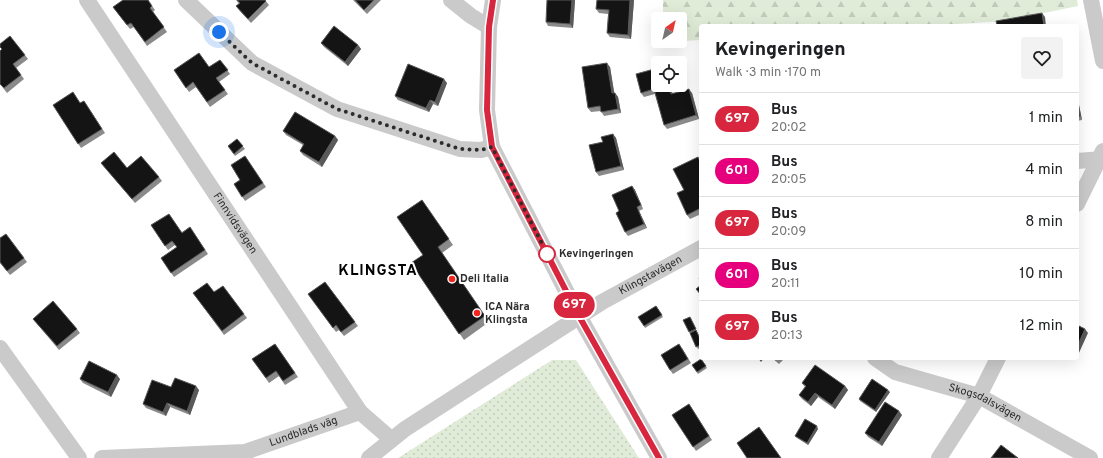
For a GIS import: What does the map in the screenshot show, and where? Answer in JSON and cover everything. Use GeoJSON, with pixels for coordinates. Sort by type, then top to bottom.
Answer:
{"type":"FeatureCollection","features":[{"type":"Feature","properties":{"kind":"street","name":"Finnvidsvägen"},"geometry":{"type":"LineString","coordinates":[[87,0],[360,412],[391,439]]}},
{"type":"Feature","properties":{"kind":"street"},"geometry":{"type":"LineString","coordinates":[[186,0],[252,63],[337,109],[460,149],[481,150],[492,147]]}},
{"type":"Feature","properties":{"kind":"street"},"geometry":{"type":"LineString","coordinates":[[452,0],[471,16],[489,27]]}},
{"type":"Feature","properties":{"kind":"street"},"geometry":{"type":"LineString","coordinates":[[493,0],[489,27],[487,110],[492,147],[579,316],[659,458]]}},
{"type":"Feature","properties":{"kind":"street"},"geometry":{"type":"LineString","coordinates":[[1091,0],[1103,60]]}},
{"type":"Feature","properties":{"kind":"street"},"geometry":{"type":"LineString","coordinates":[[1079,160],[1102,158]]}},
{"type":"Feature","properties":{"kind":"street"},"geometry":{"type":"LineString","coordinates":[[1079,200],[1102,158]]}},
{"type":"Feature","properties":{"kind":"street","name":"Klingstavägen"},"geometry":{"type":"LineString","coordinates":[[579,316],[699,249]]}},
{"type":"Feature","properties":{"kind":"street"},"geometry":{"type":"LineString","coordinates":[[369,458],[391,439],[579,316]]}},
{"type":"Feature","properties":{"kind":"street"},"geometry":{"type":"LineString","coordinates":[[0,348],[79,458]]}},
{"type":"Feature","properties":{"kind":"street","name":"Skogsdalsvägen"},"geometry":{"type":"LineString","coordinates":[[878,360],[895,372],[979,396],[1090,458]]}},
{"type":"Feature","properties":{"kind":"street"},"geometry":{"type":"LineString","coordinates":[[940,458],[979,396],[997,360]]}},
{"type":"Feature","properties":{"kind":"street","name":"Lundblads väg"},"geometry":{"type":"LineString","coordinates":[[102,458],[245,452],[360,412]]}},
{"type":"Feature","properties":{"kind":"green space"},"geometry":{"type":"Polygon","coordinates":[[[663,0],[1077,0],[1078,6],[1005,21],[957,24],[699,24],[699,40],[687,41],[687,12],[663,12],[663,0]]]}},
{"type":"Feature","properties":{"kind":"green space"},"geometry":{"type":"Polygon","coordinates":[[[552,360],[576,360],[639,458],[398,458],[552,360]]]}},
{"type":"Feature","properties":{"kind":"building"},"geometry":{"type":"Polygon","coordinates":[[[123,0],[148,0],[152,6],[150,8],[164,27],[145,42],[131,23],[127,25],[113,7],[123,0]]]}},
{"type":"Feature","properties":{"kind":"building"},"geometry":{"type":"Polygon","coordinates":[[[237,0],[266,1],[248,19],[236,6],[240,3],[237,0]]]}},
{"type":"Feature","properties":{"kind":"building"},"geometry":{"type":"Polygon","coordinates":[[[355,0],[374,0],[364,10],[355,0]]]}},
{"type":"Feature","properties":{"kind":"building"},"geometry":{"type":"Polygon","coordinates":[[[547,0],[572,0],[570,24],[546,22],[547,0]]]}},
{"type":"Feature","properties":{"kind":"building"},"geometry":{"type":"Polygon","coordinates":[[[597,0],[630,0],[628,35],[607,33],[609,10],[596,9],[597,0]]]}},
{"type":"Feature","properties":{"kind":"building"},"geometry":{"type":"Polygon","coordinates":[[[1042,13],[1044,24],[997,24],[996,21],[1042,13]]]}},
{"type":"Feature","properties":{"kind":"building"},"geometry":{"type":"Polygon","coordinates":[[[334,26],[358,45],[345,62],[321,43],[334,26]]]}},
{"type":"Feature","properties":{"kind":"building"},"geometry":{"type":"Polygon","coordinates":[[[10,36],[25,55],[13,64],[21,75],[4,88],[0,84],[0,51],[2,49],[0,44],[10,36]]]}},
{"type":"Feature","properties":{"kind":"building"},"geometry":{"type":"Polygon","coordinates":[[[199,53],[209,67],[220,60],[228,70],[216,78],[225,90],[207,102],[193,82],[186,88],[174,70],[199,53]]]}},
{"type":"Feature","properties":{"kind":"building"},"geometry":{"type":"Polygon","coordinates":[[[607,63],[612,93],[615,93],[618,109],[601,112],[600,106],[588,108],[582,67],[607,63]]]}},
{"type":"Feature","properties":{"kind":"building"},"geometry":{"type":"Polygon","coordinates":[[[408,64],[444,79],[435,102],[430,100],[426,108],[395,96],[408,64]]]}},
{"type":"Feature","properties":{"kind":"building"},"geometry":{"type":"Polygon","coordinates":[[[651,70],[651,90],[641,93],[636,74],[651,70]]]}},
{"type":"Feature","properties":{"kind":"building"},"geometry":{"type":"Polygon","coordinates":[[[689,89],[696,115],[664,125],[655,92],[670,92],[671,94],[687,92],[687,90],[689,89]]]}},
{"type":"Feature","properties":{"kind":"building"},"geometry":{"type":"Polygon","coordinates":[[[73,92],[80,103],[84,101],[102,129],[78,144],[53,105],[73,92]]]}},
{"type":"Feature","properties":{"kind":"building"},"geometry":{"type":"Polygon","coordinates":[[[295,112],[335,136],[319,162],[300,151],[304,144],[283,131],[295,112]]]}},
{"type":"Feature","properties":{"kind":"building"},"geometry":{"type":"Polygon","coordinates":[[[613,134],[621,166],[596,172],[589,145],[603,142],[601,137],[613,134]]]}},
{"type":"Feature","properties":{"kind":"building"},"geometry":{"type":"Polygon","coordinates":[[[237,139],[243,146],[234,154],[228,146],[237,139]]]}},
{"type":"Feature","properties":{"kind":"building"},"geometry":{"type":"Polygon","coordinates":[[[114,152],[127,168],[141,156],[159,177],[132,199],[101,163],[114,152]]]}},
{"type":"Feature","properties":{"kind":"building"},"geometry":{"type":"Polygon","coordinates":[[[245,156],[263,183],[242,197],[234,184],[240,180],[231,165],[245,156]]]}},
{"type":"Feature","properties":{"kind":"building"},"geometry":{"type":"Polygon","coordinates":[[[698,157],[699,159],[699,209],[687,215],[677,193],[684,190],[673,169],[698,157]]]}},
{"type":"Feature","properties":{"kind":"building"},"geometry":{"type":"Polygon","coordinates":[[[632,186],[641,205],[637,207],[644,224],[625,232],[616,213],[619,211],[612,195],[632,186]]]}},
{"type":"Feature","properties":{"kind":"building"},"geometry":{"type":"Polygon","coordinates":[[[422,200],[449,239],[438,247],[485,316],[459,334],[411,263],[423,255],[397,217],[422,200]]]}},
{"type":"Feature","properties":{"kind":"building"},"geometry":{"type":"Polygon","coordinates":[[[169,214],[182,233],[190,227],[205,250],[171,273],[161,258],[177,247],[172,241],[165,246],[151,225],[169,214]]]}},
{"type":"Feature","properties":{"kind":"building"},"geometry":{"type":"Polygon","coordinates":[[[6,234],[24,258],[7,271],[0,262],[0,238],[6,234]]]}},
{"type":"Feature","properties":{"kind":"building"},"geometry":{"type":"Polygon","coordinates":[[[325,282],[355,322],[341,332],[336,325],[333,328],[308,294],[325,282]]]}},
{"type":"Feature","properties":{"kind":"building"},"geometry":{"type":"Polygon","coordinates":[[[207,283],[214,292],[223,286],[244,314],[222,331],[193,293],[207,283]]]}},
{"type":"Feature","properties":{"kind":"building"},"geometry":{"type":"Polygon","coordinates":[[[53,301],[77,329],[57,346],[33,319],[53,301]]]}},
{"type":"Feature","properties":{"kind":"building"},"geometry":{"type":"Polygon","coordinates":[[[656,306],[662,315],[644,326],[638,317],[656,306]]]}},
{"type":"Feature","properties":{"kind":"building"},"geometry":{"type":"Polygon","coordinates":[[[690,317],[696,329],[689,332],[683,320],[690,317]]]}},
{"type":"Feature","properties":{"kind":"building"},"geometry":{"type":"Polygon","coordinates":[[[1079,326],[1085,329],[1079,342],[1079,326]]]}},
{"type":"Feature","properties":{"kind":"building"},"geometry":{"type":"Polygon","coordinates":[[[696,330],[699,337],[699,346],[696,347],[690,333],[696,330]]]}},
{"type":"Feature","properties":{"kind":"building"},"geometry":{"type":"Polygon","coordinates":[[[275,344],[295,373],[283,381],[276,371],[266,378],[252,359],[275,344]]]}},
{"type":"Feature","properties":{"kind":"building"},"geometry":{"type":"Polygon","coordinates":[[[679,344],[688,359],[670,370],[661,355],[679,344]]]}},
{"type":"Feature","properties":{"kind":"building"},"geometry":{"type":"Polygon","coordinates":[[[702,360],[706,366],[697,372],[692,365],[702,360]]]}},
{"type":"Feature","properties":{"kind":"building"},"geometry":{"type":"Polygon","coordinates":[[[89,361],[117,375],[108,392],[80,379],[89,361]]]}},
{"type":"Feature","properties":{"kind":"building"},"geometry":{"type":"Polygon","coordinates":[[[815,365],[845,386],[832,405],[815,393],[808,402],[799,395],[806,386],[802,383],[815,365]]]}},
{"type":"Feature","properties":{"kind":"building"},"geometry":{"type":"Polygon","coordinates":[[[175,378],[196,386],[187,411],[167,403],[163,412],[143,404],[152,380],[171,387],[175,378]]]}},
{"type":"Feature","properties":{"kind":"building"},"geometry":{"type":"Polygon","coordinates":[[[872,379],[888,390],[875,410],[859,399],[872,379]]]}},
{"type":"Feature","properties":{"kind":"building"},"geometry":{"type":"Polygon","coordinates":[[[885,402],[899,411],[879,442],[865,433],[885,402]]]}},
{"type":"Feature","properties":{"kind":"building"},"geometry":{"type":"Polygon","coordinates":[[[689,404],[709,436],[693,447],[672,415],[689,404]]]}},
{"type":"Feature","properties":{"kind":"building"},"geometry":{"type":"Polygon","coordinates":[[[805,419],[817,426],[807,443],[795,436],[805,419]]]}},
{"type":"Feature","properties":{"kind":"building"},"geometry":{"type":"Polygon","coordinates":[[[759,427],[781,458],[747,458],[737,443],[759,427]]]}},
{"type":"Feature","properties":{"kind":"building"},"geometry":{"type":"Polygon","coordinates":[[[1001,445],[1018,458],[991,458],[1001,445]]]}},
{"type":"Feature","properties":{"kind":"bus line","name":"697"},"geometry":{"type":"LineString","coordinates":[[493,0],[489,27],[487,110],[492,147],[579,316],[659,458]]}},
{"type":"Feature","properties":{"kind":"place","name":"Kevingeringen"},"geometry":{"type":"Point","coordinates":[547,254]}},
{"type":"Feature","properties":{"kind":"place","name":"Deli Italia"},"geometry":{"type":"Point","coordinates":[452,279]}},
{"type":"Feature","properties":{"kind":"place","name":"ICA Nära Klingsta"},"geometry":{"type":"Point","coordinates":[477,313]}},
{"type":"Feature","properties":{"kind":"district","name":"KLINGSTA"},"geometry":{"type":"Point","coordinates":[378,271]}},
{"type":"Feature","properties":{"kind":"route"},"geometry":{"type":"LineString","coordinates":[[219,32],[252,63],[337,109],[460,149],[481,150],[492,147],[550,259],[547,254]]}}]}
